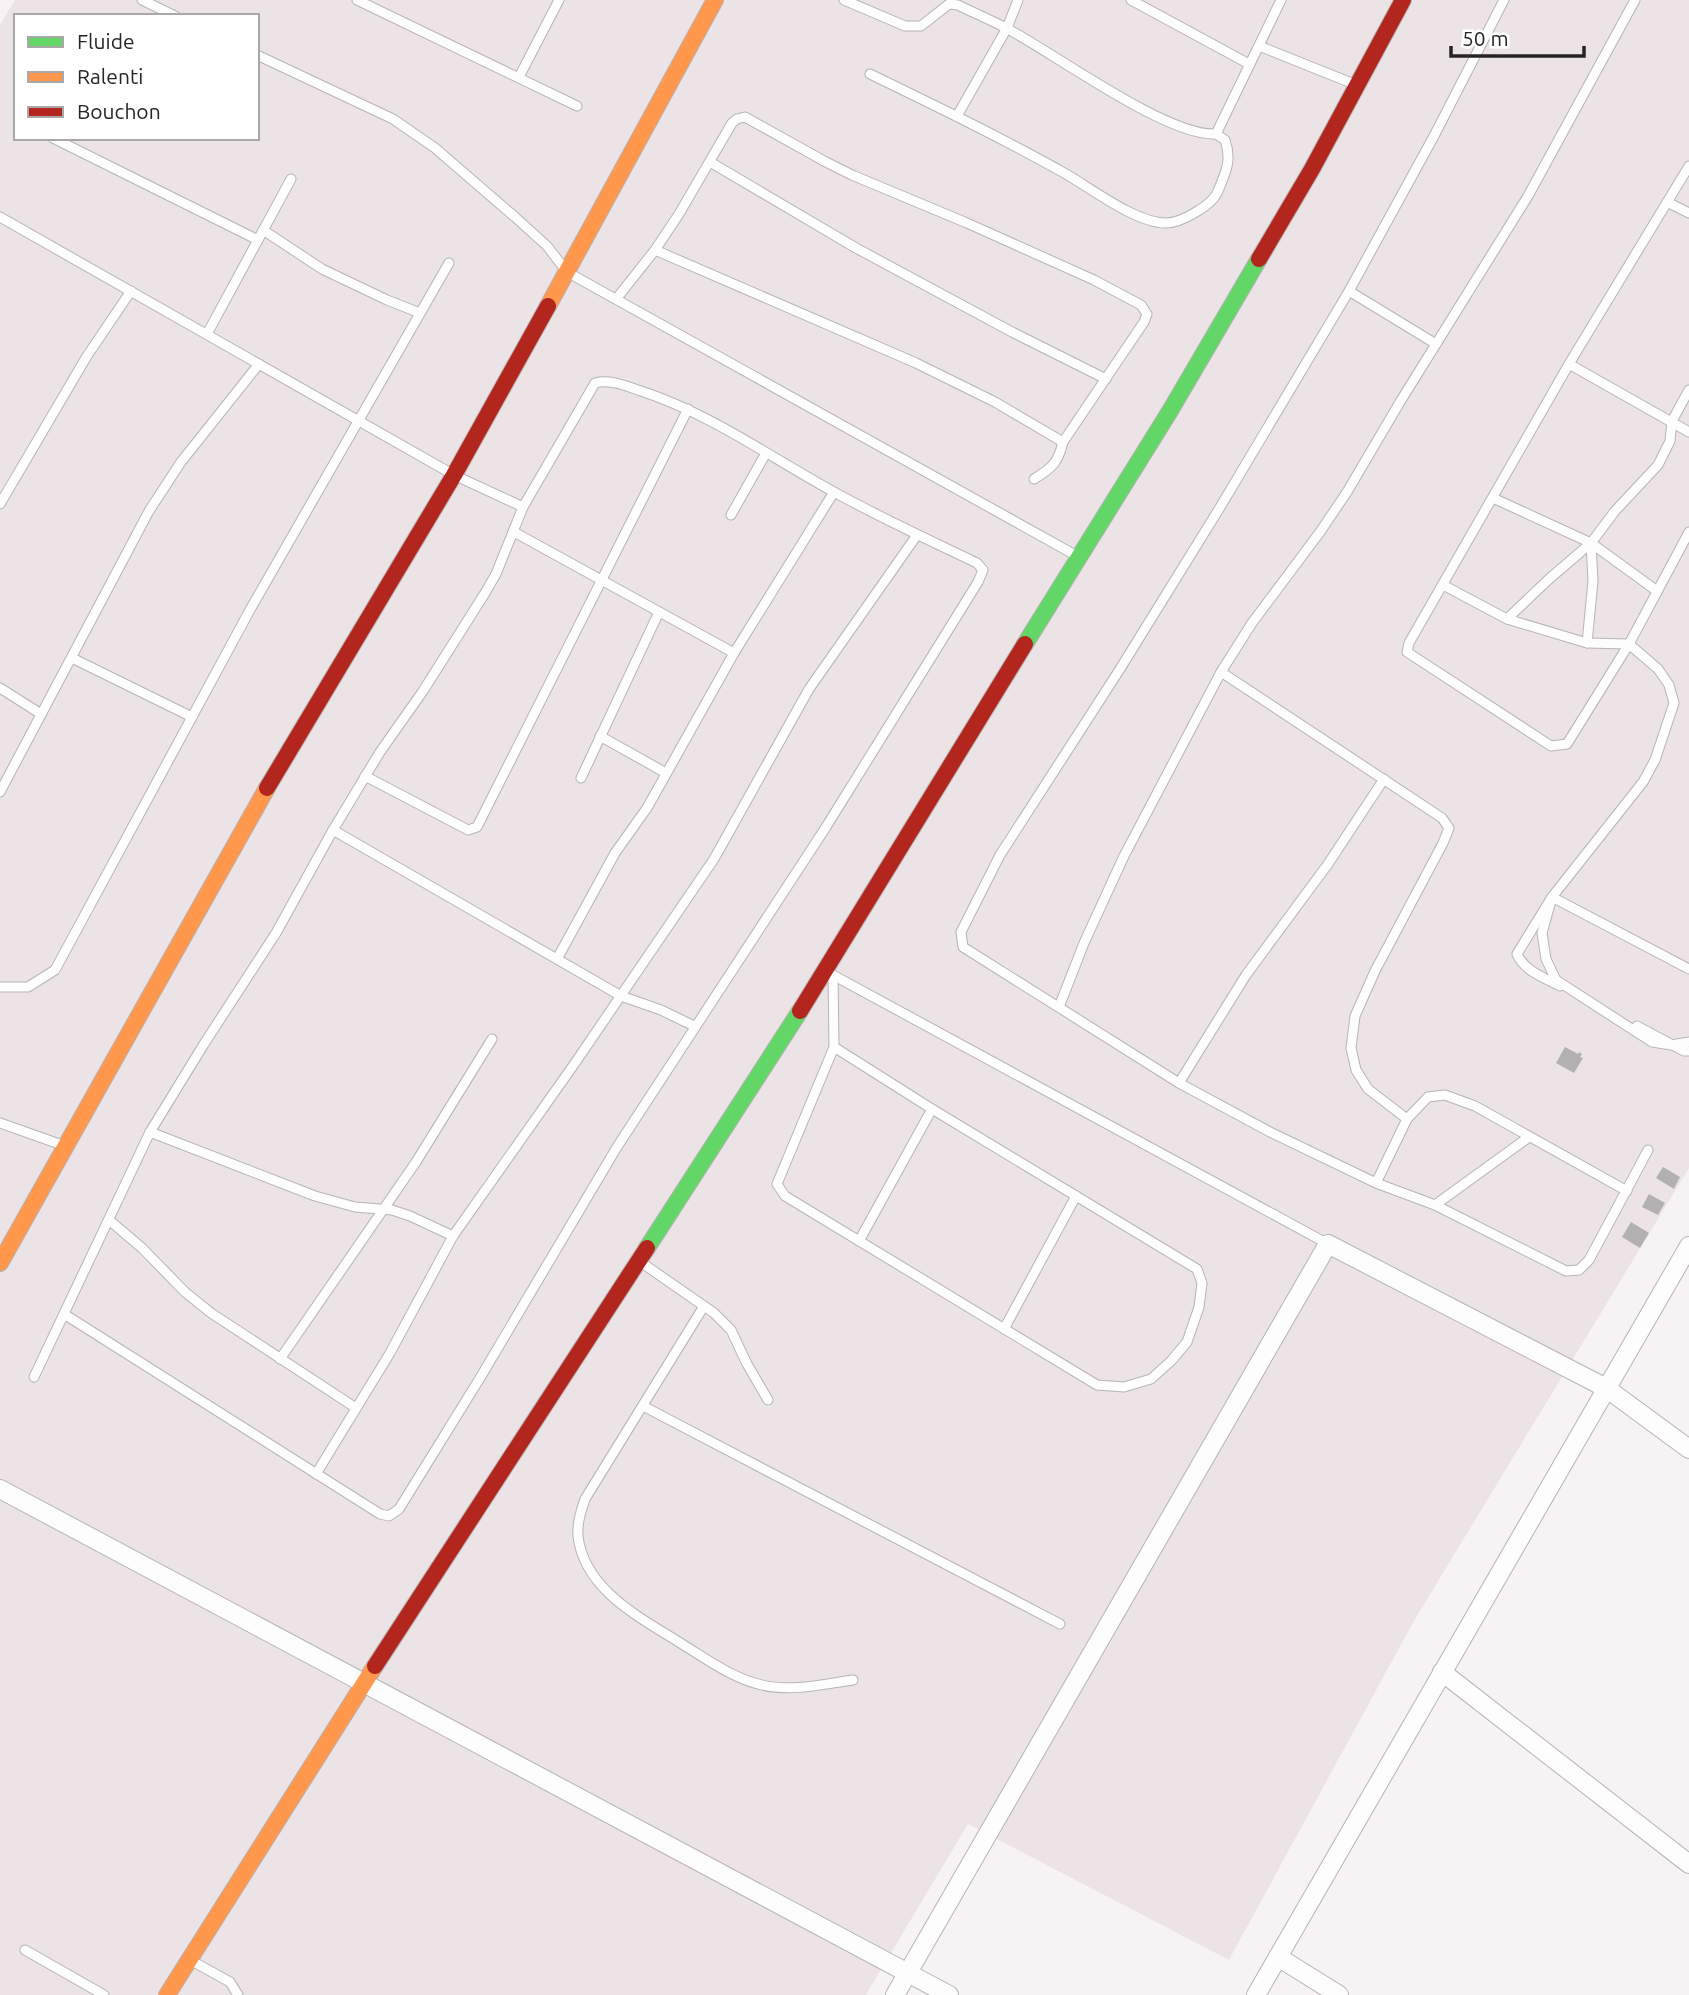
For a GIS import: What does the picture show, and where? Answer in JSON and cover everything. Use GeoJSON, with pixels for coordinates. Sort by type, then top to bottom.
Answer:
{"type":"FeatureCollection","features":[{"type":"Feature","properties":{"kind":"street"},"geometry":{"type":"LineString","coordinates":[[0,1263],[251,815],[454,474],[715,0]]}},
{"type":"Feature","properties":{"kind":"street"},"geometry":{"type":"LineString","coordinates":[[167,1995],[364,1683],[829,973],[1078,557],[1170,411],[1312,169],[1403,0]]}},
{"type":"Feature","properties":{"kind":"street"},"geometry":{"type":"LineString","coordinates":[[895,1995],[1328,1244],[1606,1388],[1689,1449]]}},
{"type":"Feature","properties":{"kind":"street"},"geometry":{"type":"LineString","coordinates":[[1256,1995],[1689,1246]]}},
{"type":"Feature","properties":{"kind":"street"},"geometry":{"type":"LineString","coordinates":[[0,1489],[949,1995]]}},
{"type":"Feature","properties":{"kind":"street"},"geometry":{"type":"LineString","coordinates":[[1442,1672],[1689,1864]]}},
{"type":"Feature","properties":{"kind":"street"},"geometry":{"type":"LineString","coordinates":[[1278,1957],[1339,1995]]}},
{"type":"Feature","properties":{"kind":"lane"},"geometry":{"type":"LineString","coordinates":[[142,0],[171,14]]}},
{"type":"Feature","properties":{"kind":"lane"},"geometry":{"type":"LineString","coordinates":[[358,0],[577,106]]}},
{"type":"Feature","properties":{"kind":"lane"},"geometry":{"type":"LineString","coordinates":[[519,77],[559,0]]}},
{"type":"Feature","properties":{"kind":"lane"},"geometry":{"type":"LineString","coordinates":[[844,0],[905,26],[921,26],[949,4],[958,5],[1007,28],[1171,123],[1203,135],[1216,134],[1225,139],[1230,160],[1217,195],[1196,213],[1167,224],[1138,217],[957,116],[870,74]]}},
{"type":"Feature","properties":{"kind":"lane"},"geometry":{"type":"LineString","coordinates":[[957,116],[1007,28],[1018,0]]}},
{"type":"Feature","properties":{"kind":"lane"},"geometry":{"type":"LineString","coordinates":[[1131,0],[1250,64]]}},
{"type":"Feature","properties":{"kind":"lane"},"geometry":{"type":"LineString","coordinates":[[1216,134],[1281,0]]}},
{"type":"Feature","properties":{"kind":"lane"},"geometry":{"type":"LineString","coordinates":[[1504,0],[1434,136],[1349,291],[1120,669],[1000,855],[961,932],[963,947],[1179,1083],[1270,1132],[1376,1183],[1434,1205],[1566,1271],[1578,1270],[1589,1260],[1648,1150]]}},
{"type":"Feature","properties":{"kind":"lane"},"geometry":{"type":"LineString","coordinates":[[1059,1007],[1084,943],[1124,856],[1221,672],[1252,623],[1347,492],[1528,196],[1635,0]]}},
{"type":"Feature","properties":{"kind":"lane"},"geometry":{"type":"LineString","coordinates":[[1259,46],[1357,85]]}},
{"type":"Feature","properties":{"kind":"lane"},"geometry":{"type":"LineString","coordinates":[[259,56],[393,119],[414,132],[547,246],[567,272],[1078,557]]}},
{"type":"Feature","properties":{"kind":"lane"},"geometry":{"type":"LineString","coordinates":[[617,298],[655,250],[732,122],[745,117],[833,166],[980,228],[1094,280],[1141,305],[1147,314],[1144,322],[1063,442],[1059,459],[1048,471],[1034,480]]}},
{"type":"Feature","properties":{"kind":"lane"},"geometry":{"type":"LineString","coordinates":[[56,140],[258,240]]}},
{"type":"Feature","properties":{"kind":"lane"},"geometry":{"type":"LineString","coordinates":[[710,162],[856,248],[1106,379]]}},
{"type":"Feature","properties":{"kind":"lane"},"geometry":{"type":"LineString","coordinates":[[1689,166],[1569,364],[1409,643],[1407,652],[1551,746],[1567,744],[1629,644],[1689,532]]}},
{"type":"Feature","properties":{"kind":"lane"},"geometry":{"type":"LineString","coordinates":[[207,334],[291,179]]}},
{"type":"Feature","properties":{"kind":"lane"},"geometry":{"type":"LineString","coordinates":[[1667,202],[1689,213]]}},
{"type":"Feature","properties":{"kind":"lane"},"geometry":{"type":"LineString","coordinates":[[0,217],[454,474],[523,508]]}},
{"type":"Feature","properties":{"kind":"lane"},"geometry":{"type":"LineString","coordinates":[[263,230],[323,269],[420,313]]}},
{"type":"Feature","properties":{"kind":"lane"},"geometry":{"type":"LineString","coordinates":[[655,250],[916,363],[995,402],[1063,442]]}},
{"type":"Feature","properties":{"kind":"lane"},"geometry":{"type":"LineString","coordinates":[[0,986],[28,987],[55,970],[251,607],[449,263]]}},
{"type":"Feature","properties":{"kind":"lane"},"geometry":{"type":"LineString","coordinates":[[0,504],[87,356],[131,291]]}},
{"type":"Feature","properties":{"kind":"lane"},"geometry":{"type":"LineString","coordinates":[[1349,291],[1436,344]]}},
{"type":"Feature","properties":{"kind":"lane"},"geometry":{"type":"LineString","coordinates":[[0,792],[149,511],[181,462],[259,364]]}},
{"type":"Feature","properties":{"kind":"lane"},"geometry":{"type":"LineString","coordinates":[[1569,364],[1689,432]]}},
{"type":"Feature","properties":{"kind":"lane"},"geometry":{"type":"LineString","coordinates":[[34,1377],[150,1132],[276,933],[365,776],[485,593],[523,508],[595,383],[604,380],[627,386],[688,409],[834,492],[977,563],[983,570],[826,828],[617,1147],[399,1509],[389,1516],[380,1514],[64,1314]]}},
{"type":"Feature","properties":{"kind":"lane"},"geometry":{"type":"LineString","coordinates":[[1507,619],[1591,543],[1615,511],[1658,464],[1670,441],[1672,421],[1689,390]]}},
{"type":"Feature","properties":{"kind":"lane"},"geometry":{"type":"LineString","coordinates":[[365,776],[468,830],[477,827],[688,409]]}},
{"type":"Feature","properties":{"kind":"lane"},"geometry":{"type":"LineString","coordinates":[[731,515],[766,453]]}},
{"type":"Feature","properties":{"kind":"lane"},"geometry":{"type":"LineString","coordinates":[[557,959],[615,853],[647,808],[734,653],[834,492]]}},
{"type":"Feature","properties":{"kind":"lane"},"geometry":{"type":"LineString","coordinates":[[1493,498],[1591,543],[1657,591]]}},
{"type":"Feature","properties":{"kind":"lane"},"geometry":{"type":"LineString","coordinates":[[513,532],[734,653]]}},
{"type":"Feature","properties":{"kind":"lane"},"geometry":{"type":"LineString","coordinates":[[316,1474],[390,1353],[453,1236],[714,859],[809,690],[917,534]]}},
{"type":"Feature","properties":{"kind":"lane"},"geometry":{"type":"LineString","coordinates":[[1587,643],[1593,581],[1591,543]]}},
{"type":"Feature","properties":{"kind":"lane"},"geometry":{"type":"LineString","coordinates":[[1443,585],[1507,619],[1587,643],[1629,644],[1658,668],[1669,685],[1674,703],[1655,760],[1643,782],[1552,897],[1517,954],[1520,961],[1531,971],[1684,1051],[1689,1051]]}},
{"type":"Feature","properties":{"kind":"lane"},"geometry":{"type":"LineString","coordinates":[[581,778],[659,612]]}},
{"type":"Feature","properties":{"kind":"lane"},"geometry":{"type":"LineString","coordinates":[[72,658],[192,717]]}},
{"type":"Feature","properties":{"kind":"lane"},"geometry":{"type":"LineString","coordinates":[[1221,672],[1443,818],[1449,828],[1375,971],[1355,1016],[1351,1048],[1356,1070],[1368,1089],[1407,1119]]}},
{"type":"Feature","properties":{"kind":"lane"},"geometry":{"type":"LineString","coordinates":[[0,688],[41,714]]}},
{"type":"Feature","properties":{"kind":"lane"},"geometry":{"type":"LineString","coordinates":[[600,736],[666,773]]}},
{"type":"Feature","properties":{"kind":"lane"},"geometry":{"type":"LineString","coordinates":[[1179,1083],[1246,975],[1328,864],[1384,779]]}},
{"type":"Feature","properties":{"kind":"lane"},"geometry":{"type":"LineString","coordinates":[[333,830],[621,996],[661,1010],[694,1026]]}},
{"type":"Feature","properties":{"kind":"lane"},"geometry":{"type":"LineString","coordinates":[[1552,897],[1689,969]]}},
{"type":"Feature","properties":{"kind":"lane"},"geometry":{"type":"LineString","coordinates":[[1552,897],[1542,933],[1546,959],[1556,980],[1652,1042],[1671,1045],[1689,1042]]}},
{"type":"Feature","properties":{"kind":"lane"},"geometry":{"type":"LineString","coordinates":[[829,973],[834,1047],[777,1184],[785,1196],[1097,1385],[1124,1387],[1151,1379],[1171,1361],[1187,1342],[1199,1307],[1202,1283],[1197,1269],[834,1047]]}},
{"type":"Feature","properties":{"kind":"lane"},"geometry":{"type":"LineString","coordinates":[[829,973],[1328,1244]]}},
{"type":"Feature","properties":{"kind":"lane"},"geometry":{"type":"LineString","coordinates":[[280,1359],[416,1162],[492,1040]]}},
{"type":"Feature","properties":{"kind":"lane"},"geometry":{"type":"LineString","coordinates":[[1376,1183],[1407,1119],[1428,1097],[1445,1095],[1475,1106],[1626,1191]]}},
{"type":"Feature","properties":{"kind":"lane"},"geometry":{"type":"LineString","coordinates":[[859,1241],[932,1109]]}},
{"type":"Feature","properties":{"kind":"lane"},"geometry":{"type":"LineString","coordinates":[[0,1123],[65,1146]]}},
{"type":"Feature","properties":{"kind":"lane"},"geometry":{"type":"LineString","coordinates":[[150,1132],[315,1196],[355,1207],[392,1210],[453,1236]]}},
{"type":"Feature","properties":{"kind":"lane"},"geometry":{"type":"LineString","coordinates":[[1434,1205],[1529,1137]]}},
{"type":"Feature","properties":{"kind":"lane"},"geometry":{"type":"LineString","coordinates":[[1004,1329],[1076,1196]]}},
{"type":"Feature","properties":{"kind":"lane"},"geometry":{"type":"LineString","coordinates":[[109,1220],[211,1313],[356,1408]]}},
{"type":"Feature","properties":{"kind":"lane"},"geometry":{"type":"LineString","coordinates":[[639,1261],[714,1313],[730,1331],[768,1400]]}},
{"type":"Feature","properties":{"kind":"lane"},"geometry":{"type":"LineString","coordinates":[[704,1306],[585,1499],[578,1534],[582,1554],[595,1579],[610,1595],[646,1622],[734,1677],[765,1686],[788,1687],[853,1681]]}},
{"type":"Feature","properties":{"kind":"lane"},"geometry":{"type":"LineString","coordinates":[[643,1406],[1060,1624]]}},
{"type":"Feature","properties":{"kind":"lane"},"geometry":{"type":"LineString","coordinates":[[25,1950],[104,1995]]}},
{"type":"Feature","properties":{"kind":"lane"},"geometry":{"type":"LineString","coordinates":[[190,1960],[230,1982],[238,1995]]}},
{"type":"Feature","properties":{"kind":"shaded area"},"geometry":{"type":"Polygon","coordinates":[[[15,0],[1689,0],[1689,1168],[1415,1619],[1229,1960],[968,1824],[866,1995],[0,1995],[0,25],[15,0]]]}},
{"type":"Feature","properties":{"kind":"building"},"geometry":{"type":"Polygon","coordinates":[[[1565,1047],[1582,1054],[1580,1057],[1583,1058],[1574,1073],[1556,1063],[1565,1047]]]}},
{"type":"Feature","properties":{"kind":"building"},"geometry":{"type":"Polygon","coordinates":[[[1663,1167],[1680,1177],[1674,1189],[1656,1178],[1663,1167]]]}},
{"type":"Feature","properties":{"kind":"building"},"geometry":{"type":"Polygon","coordinates":[[[1649,1194],[1665,1203],[1658,1215],[1642,1207],[1649,1194]]]}},
{"type":"Feature","properties":{"kind":"building"},"geometry":{"type":"Polygon","coordinates":[[[1631,1222],[1649,1233],[1640,1248],[1622,1237],[1631,1222]]]}},
{"type":"Feature","properties":{"kind":"traffic: fast"},"geometry":{"type":"LineString","coordinates":[[1025,644],[1170,411],[1259,259]]}},
{"type":"Feature","properties":{"kind":"traffic: fast"},"geometry":{"type":"LineString","coordinates":[[647,1248],[800,1011]]}},
{"type":"Feature","properties":{"kind":"traffic: slow"},"geometry":{"type":"LineString","coordinates":[[548,306],[715,0]]}},
{"type":"Feature","properties":{"kind":"traffic: slow"},"geometry":{"type":"LineString","coordinates":[[0,1263],[267,788]]}},
{"type":"Feature","properties":{"kind":"traffic: slow"},"geometry":{"type":"LineString","coordinates":[[167,1995],[375,1666]]}},
{"type":"Feature","properties":{"kind":"traffic: jam"},"geometry":{"type":"LineString","coordinates":[[1259,259],[1312,169],[1403,0]]}},
{"type":"Feature","properties":{"kind":"traffic: jam"},"geometry":{"type":"LineString","coordinates":[[267,788],[454,475],[548,306]]}},
{"type":"Feature","properties":{"kind":"traffic: jam"},"geometry":{"type":"LineString","coordinates":[[800,1011],[1025,644]]}},
{"type":"Feature","properties":{"kind":"traffic: jam"},"geometry":{"type":"LineString","coordinates":[[375,1666],[647,1248]]}}]}
